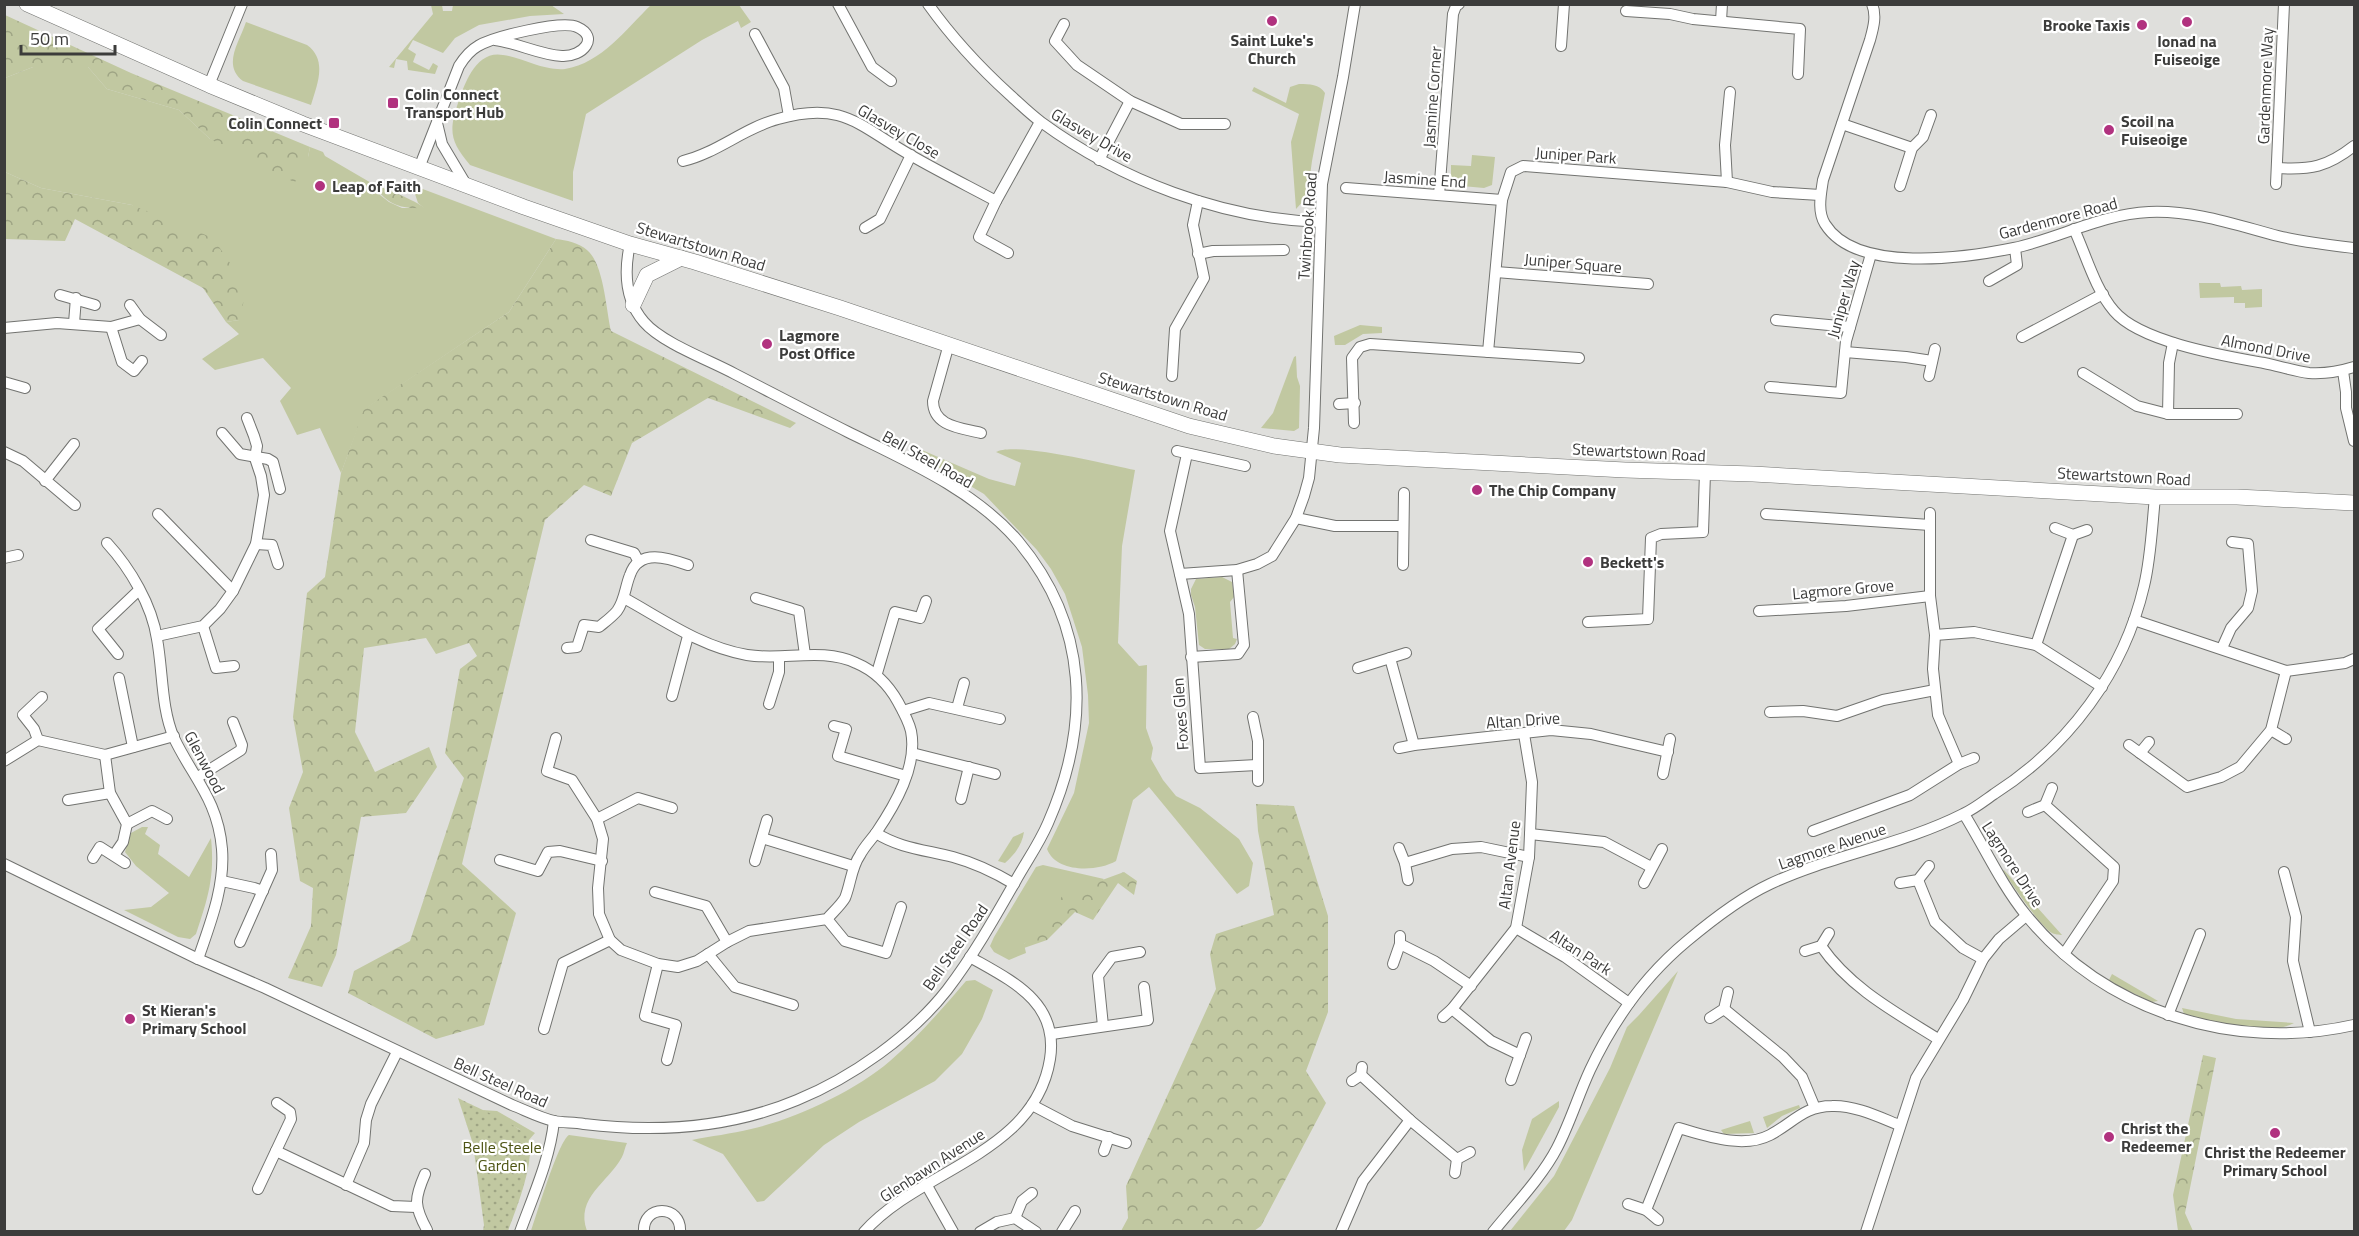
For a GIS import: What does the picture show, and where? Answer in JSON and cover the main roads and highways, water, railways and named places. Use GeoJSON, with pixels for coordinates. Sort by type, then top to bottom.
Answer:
{"type":"FeatureCollection","features":[{"type":"Feature","properties":{"kind":"main road","name":"Stewartstown Road"},"geometry":{"type":"LineString","coordinates":[[27,4],[209,85],[419,168],[630,244],[681,258],[949,344],[1189,426],[1274,446],[1340,455],[2155,497],[2237,497],[2355,503]]}},
{"type":"Feature","properties":{"kind":"main road"},"geometry":{"type":"LineString","coordinates":[[633,305],[646,275],[681,258]]}},
{"type":"Feature","properties":{"kind":"place","name":"Saint Luke's Church"},"geometry":{"type":"Point","coordinates":[1272,21]}},
{"type":"Feature","properties":{"kind":"place","name":"Ionad na Fuiseoige"},"geometry":{"type":"Point","coordinates":[2187,22]}},
{"type":"Feature","properties":{"kind":"place","name":"Brooke Taxis"},"geometry":{"type":"Point","coordinates":[2142,25]}},
{"type":"Feature","properties":{"kind":"place","name":"Colin Connect Transport Hub"},"geometry":{"type":"Point","coordinates":[393,103]}},
{"type":"Feature","properties":{"kind":"place","name":"Colin Connect"},"geometry":{"type":"Point","coordinates":[334,123]}},
{"type":"Feature","properties":{"kind":"place","name":"Scoil na Fuiseoige"},"geometry":{"type":"Point","coordinates":[2109,130]}},
{"type":"Feature","properties":{"kind":"place","name":"Leap of Faith"},"geometry":{"type":"Point","coordinates":[320,186]}},
{"type":"Feature","properties":{"kind":"place","name":"Lagmore Post Office"},"geometry":{"type":"Point","coordinates":[767,344]}},
{"type":"Feature","properties":{"kind":"place","name":"The Chip Company"},"geometry":{"type":"Point","coordinates":[1477,490]}},
{"type":"Feature","properties":{"kind":"place","name":"Beckett's"},"geometry":{"type":"Point","coordinates":[1588,562]}},
{"type":"Feature","properties":{"kind":"place","name":"St Kieran's Primary School"},"geometry":{"type":"Point","coordinates":[130,1019]}},
{"type":"Feature","properties":{"kind":"place","name":"Christ the Redeemer Primary School"},"geometry":{"type":"Point","coordinates":[2275,1133]}},
{"type":"Feature","properties":{"kind":"place","name":"Christ the Redeemer"},"geometry":{"type":"Point","coordinates":[2109,1137]}},
{"type":"Feature","properties":{"kind":"park label","name":"Belle Steele Garden"},"geometry":{"type":"Point","coordinates":[502,1156]}}]}
